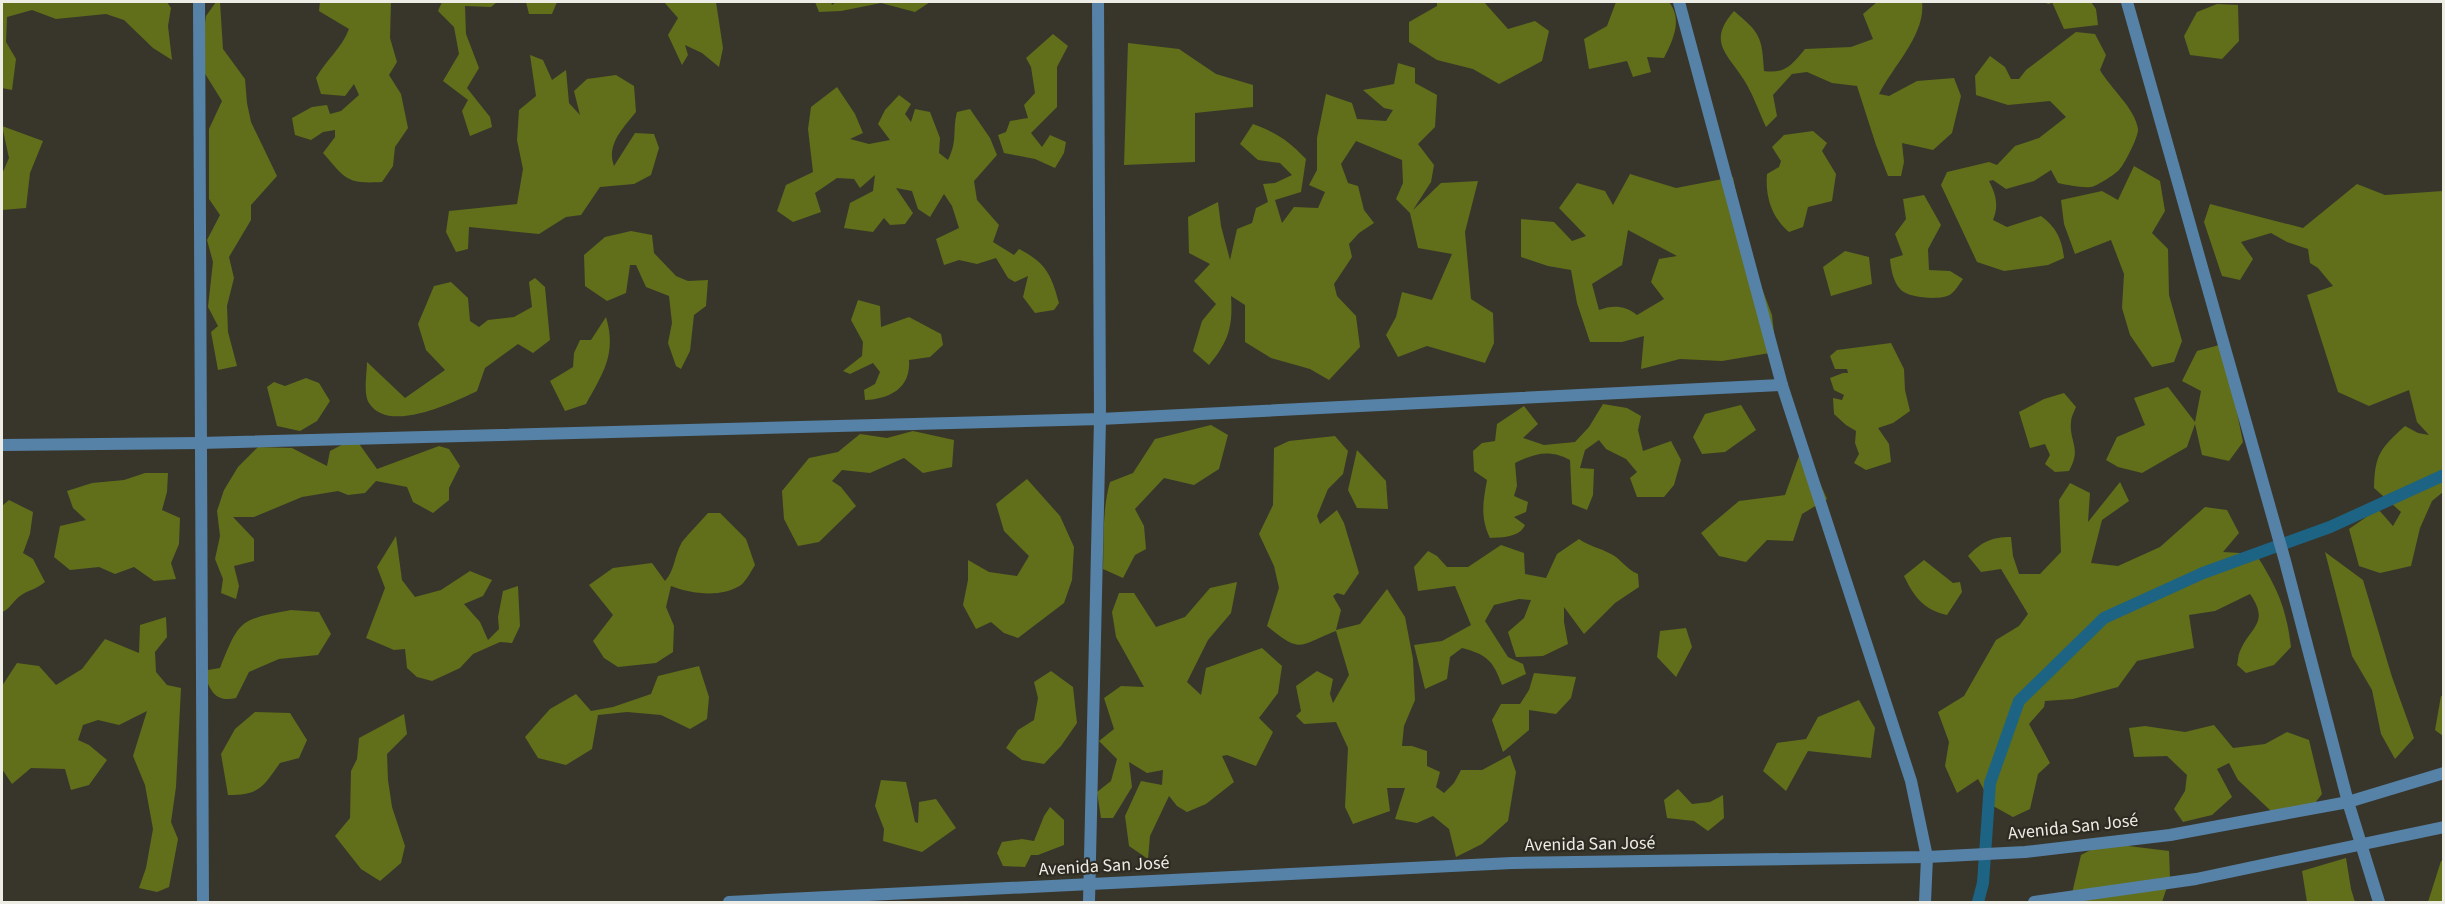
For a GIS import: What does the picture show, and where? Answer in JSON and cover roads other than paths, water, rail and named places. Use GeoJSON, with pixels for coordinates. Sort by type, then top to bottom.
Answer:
{"type":"FeatureCollection","features":[{"type":"Feature","properties":{"kind":"street"},"geometry":{"type":"LineString","coordinates":[[198,2],[203,903]]}},
{"type":"Feature","properties":{"kind":"street"},"geometry":{"type":"LineString","coordinates":[[1089,903],[1100,419],[1098,2]]}},
{"type":"Feature","properties":{"kind":"street"},"geometry":{"type":"LineString","coordinates":[[1679,2],[1782,385],[1911,781],[1927,857],[1925,903]]}},
{"type":"Feature","properties":{"kind":"street"},"geometry":{"type":"LineString","coordinates":[[2127,2],[2285,561],[2348,802],[2379,903]]}},
{"type":"Feature","properties":{"kind":"street"},"geometry":{"type":"LineString","coordinates":[[2,445],[200,443],[1100,419],[1782,385]]}},
{"type":"Feature","properties":{"kind":"street","name":"Avenida San José"},"geometry":{"type":"LineString","coordinates":[[729,903],[1512,863],[1927,857],[2025,852],[2170,835],[2348,802],[2444,773]]}},
{"type":"Feature","properties":{"kind":"street"},"geometry":{"type":"LineString","coordinates":[[2034,903],[2196,879],[2444,827]]}},
{"type":"Feature","properties":{"kind":"waterway"},"geometry":{"type":"LineString","coordinates":[[1978,902],[1983,883],[1990,783],[2019,701],[2104,618],[2203,573],[2330,527],[2444,475]]}}]}
